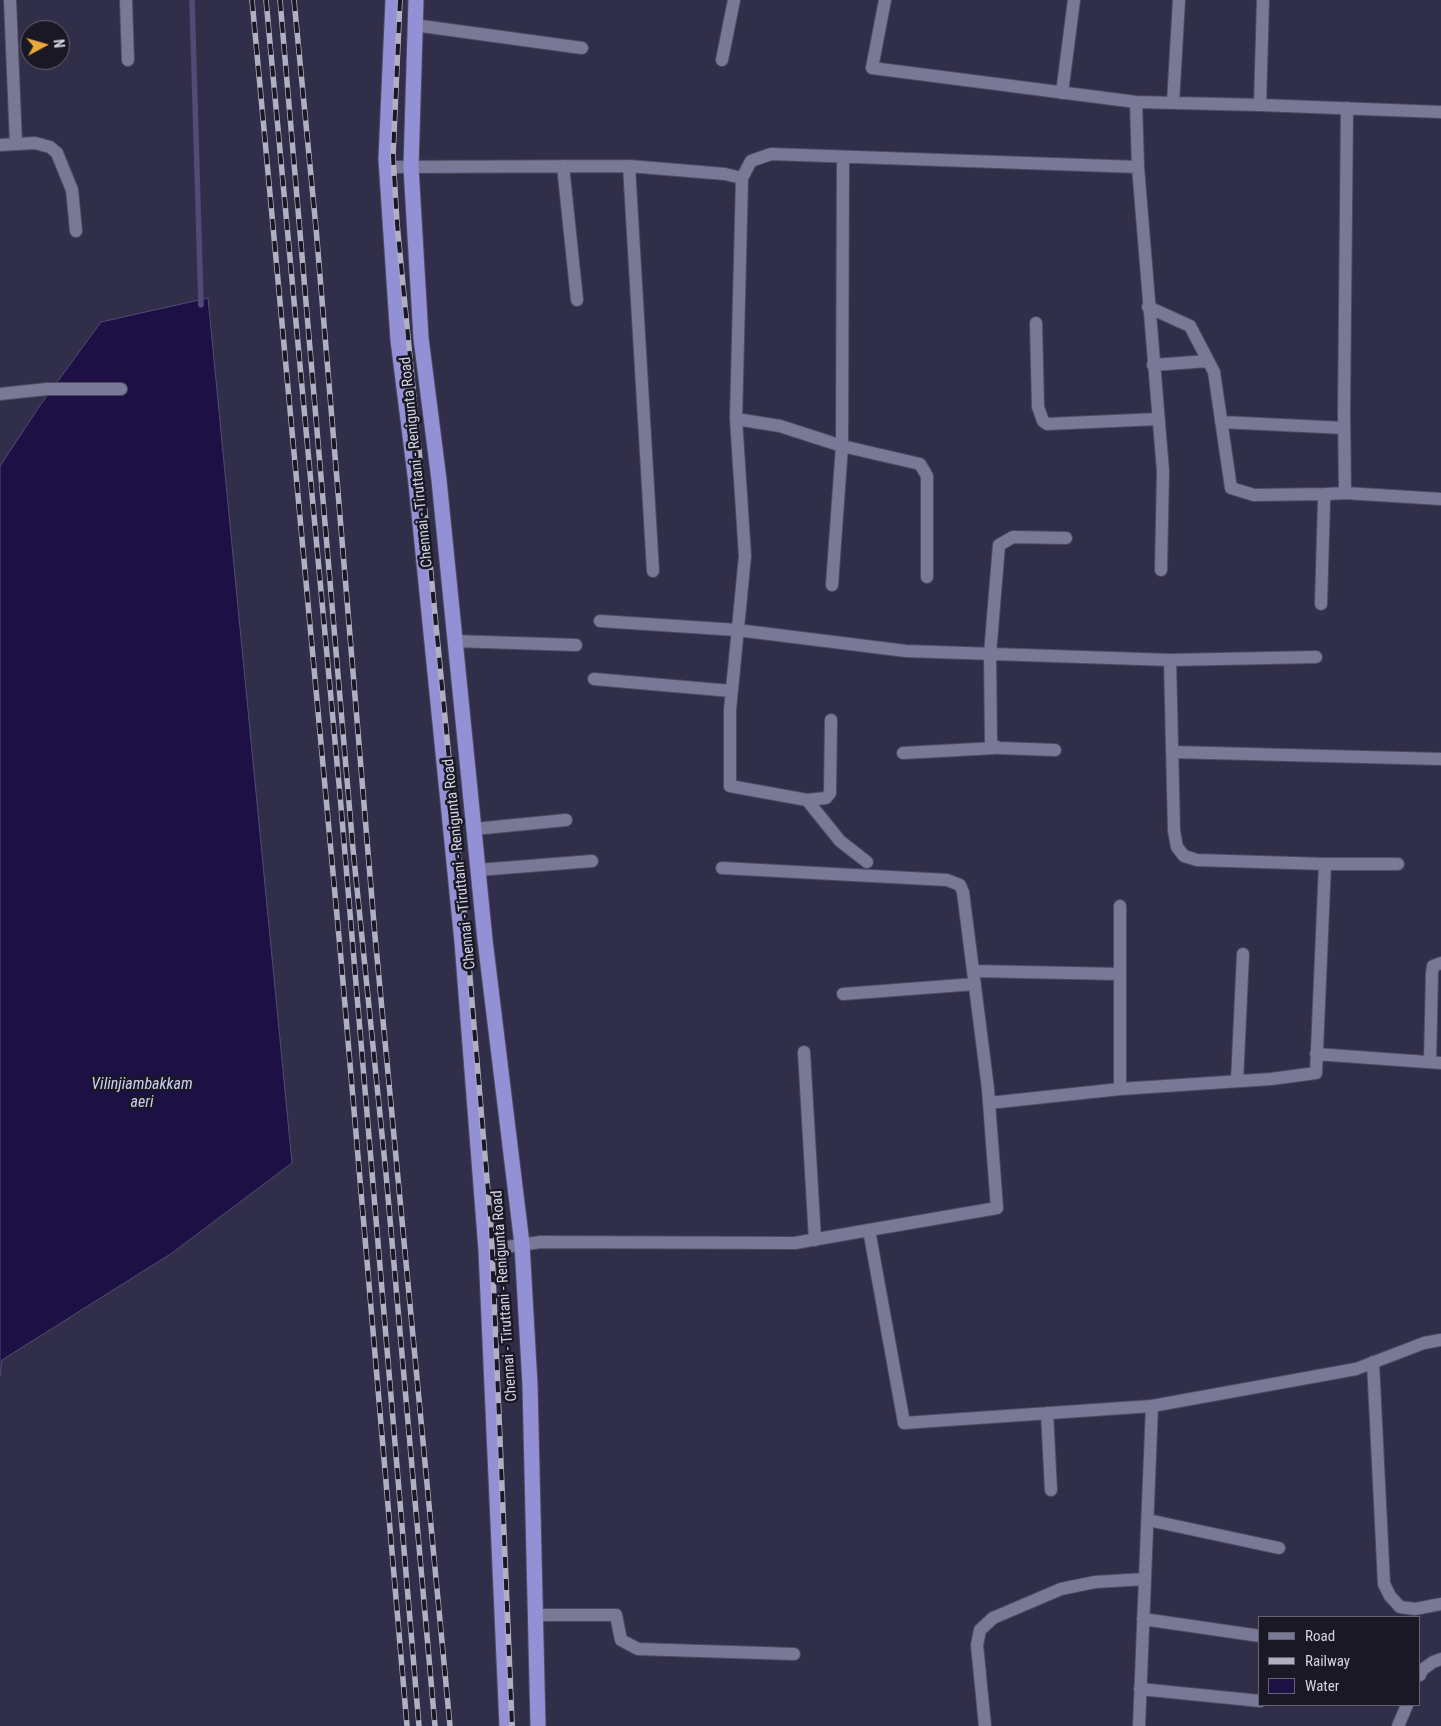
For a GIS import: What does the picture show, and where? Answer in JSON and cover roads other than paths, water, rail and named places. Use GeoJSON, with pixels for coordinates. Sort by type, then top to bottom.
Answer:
{"type":"FeatureCollection","features":[{"type":"Feature","properties":{"kind":"highway","name":"Chennai - Tiruttani - Renigunta Road"},"geometry":{"type":"LineString","coordinates":[[393,0],[387,167],[398,340],[416,483],[462,942],[486,1250],[507,1726]]}},
{"type":"Feature","properties":{"kind":"highway","name":"Chennai - Tiruttani - Renigunta Road"},"geometry":{"type":"LineString","coordinates":[[416,0],[411,167],[421,338],[439,480],[478,870],[522,1244],[530,1385],[538,1726]]}},
{"type":"Feature","properties":{"kind":"street"},"geometry":{"type":"LineString","coordinates":[[10,0],[16,144]]}},
{"type":"Feature","properties":{"kind":"street"},"geometry":{"type":"LineString","coordinates":[[126,0],[128,60]]}},
{"type":"Feature","properties":{"kind":"street"},"geometry":{"type":"LineString","coordinates":[[722,60],[734,0]]}},
{"type":"Feature","properties":{"kind":"street"},"geometry":{"type":"LineString","coordinates":[[885,0],[872,68],[1136,102],[1441,112]]}},
{"type":"Feature","properties":{"kind":"street"},"geometry":{"type":"LineString","coordinates":[[1062,92],[1074,0]]}},
{"type":"Feature","properties":{"kind":"street"},"geometry":{"type":"LineString","coordinates":[[1173,103],[1179,0]]}},
{"type":"Feature","properties":{"kind":"street"},"geometry":{"type":"LineString","coordinates":[[1260,105],[1263,0]]}},
{"type":"Feature","properties":{"kind":"street"},"geometry":{"type":"LineString","coordinates":[[414,25],[582,48]]}},
{"type":"Feature","properties":{"kind":"street"},"geometry":{"type":"LineString","coordinates":[[1136,102],[1138,168],[1148,307],[1163,471],[1161,570]]}},
{"type":"Feature","properties":{"kind":"street"},"geometry":{"type":"LineString","coordinates":[[1345,493],[1347,108]]}},
{"type":"Feature","properties":{"kind":"street"},"geometry":{"type":"LineString","coordinates":[[0,145],[35,143],[50,147],[57,153],[72,190],[76,231]]}},
{"type":"Feature","properties":{"kind":"street"},"geometry":{"type":"LineString","coordinates":[[831,720],[830,793],[822,800],[807,800],[730,786],[731,690],[745,556],[736,419],[742,178],[751,161],[771,154],[1138,168]]}},
{"type":"Feature","properties":{"kind":"street"},"geometry":{"type":"LineString","coordinates":[[832,585],[842,446],[843,157]]}},
{"type":"Feature","properties":{"kind":"street"},"geometry":{"type":"LineString","coordinates":[[563,166],[577,300]]}},
{"type":"Feature","properties":{"kind":"street"},"geometry":{"type":"LineString","coordinates":[[387,167],[629,166],[725,174],[742,178]]}},
{"type":"Feature","properties":{"kind":"street"},"geometry":{"type":"LineString","coordinates":[[629,166],[653,571]]}},
{"type":"Feature","properties":{"kind":"street"},"geometry":{"type":"LineString","coordinates":[[1148,307],[1190,326],[1214,372],[1231,488],[1254,495],[1345,493],[1441,499]]}},
{"type":"Feature","properties":{"kind":"street"},"geometry":{"type":"LineString","coordinates":[[1036,323],[1038,407],[1043,421],[1047,424],[1158,418]]}},
{"type":"Feature","properties":{"kind":"street"},"geometry":{"type":"LineString","coordinates":[[1153,365],[1208,361]]}},
{"type":"Feature","properties":{"kind":"street"},"geometry":{"type":"LineString","coordinates":[[0,394],[47,389],[121,388]]}},
{"type":"Feature","properties":{"kind":"street"},"geometry":{"type":"LineString","coordinates":[[736,419],[780,426],[842,446],[914,461],[923,467],[927,476],[927,576]]}},
{"type":"Feature","properties":{"kind":"street"},"geometry":{"type":"LineString","coordinates":[[1221,422],[1344,428]]}},
{"type":"Feature","properties":{"kind":"street"},"geometry":{"type":"LineString","coordinates":[[1321,604],[1324,501],[1326,494]]}},
{"type":"Feature","properties":{"kind":"street"},"geometry":{"type":"LineString","coordinates":[[995,748],[990,739],[990,654],[999,545],[1013,537],[1066,538]]}},
{"type":"Feature","properties":{"kind":"street"},"geometry":{"type":"LineString","coordinates":[[600,621],[738,630],[906,651],[1170,660],[1316,657]]}},
{"type":"Feature","properties":{"kind":"street"},"geometry":{"type":"LineString","coordinates":[[454,642],[576,645]]}},
{"type":"Feature","properties":{"kind":"street"},"geometry":{"type":"LineString","coordinates":[[1170,660],[1174,832],[1177,847],[1184,856],[1197,860],[1398,864]]}},
{"type":"Feature","properties":{"kind":"street"},"geometry":{"type":"LineString","coordinates":[[594,679],[731,690]]}},
{"type":"Feature","properties":{"kind":"street"},"geometry":{"type":"LineString","coordinates":[[903,753],[995,748],[1055,750]]}},
{"type":"Feature","properties":{"kind":"street"},"geometry":{"type":"LineString","coordinates":[[1172,752],[1441,759]]}},
{"type":"Feature","properties":{"kind":"street"},"geometry":{"type":"LineString","coordinates":[[807,800],[840,841],[867,862]]}},
{"type":"Feature","properties":{"kind":"street"},"geometry":{"type":"LineString","coordinates":[[474,829],[566,820]]}},
{"type":"Feature","properties":{"kind":"street"},"geometry":{"type":"LineString","coordinates":[[478,870],[592,861]]}},
{"type":"Feature","properties":{"kind":"street"},"geometry":{"type":"LineString","coordinates":[[989,1103],[1120,1089],[1238,1081],[1316,1073],[1325,864]]}},
{"type":"Feature","properties":{"kind":"street"},"geometry":{"type":"LineString","coordinates":[[486,1250],[522,1244],[587,1242],[795,1243],[997,1208],[989,1103],[963,892],[955,882],[722,868]]}},
{"type":"Feature","properties":{"kind":"street"},"geometry":{"type":"LineString","coordinates":[[1120,906],[1120,1089]]}},
{"type":"Feature","properties":{"kind":"street"},"geometry":{"type":"LineString","coordinates":[[1238,1081],[1242,954]]}},
{"type":"Feature","properties":{"kind":"street"},"geometry":{"type":"LineString","coordinates":[[1316,1054],[1436,1063],[1432,973],[1433,966],[1441,963]]}},
{"type":"Feature","properties":{"kind":"street"},"geometry":{"type":"LineString","coordinates":[[843,994],[974,978],[1120,974]]}},
{"type":"Feature","properties":{"kind":"street"},"geometry":{"type":"LineString","coordinates":[[804,1052],[815,1240]]}},
{"type":"Feature","properties":{"kind":"street"},"geometry":{"type":"LineString","coordinates":[[869,1230],[904,1423],[1152,1406],[1356,1369],[1424,1342],[1441,1340]]}},
{"type":"Feature","properties":{"kind":"street"},"geometry":{"type":"LineString","coordinates":[[1373,1362],[1384,1584],[1390,1596],[1400,1607],[1415,1608],[1441,1604]]}},
{"type":"Feature","properties":{"kind":"street"},"geometry":{"type":"LineString","coordinates":[[1139,1726],[1152,1406]]}},
{"type":"Feature","properties":{"kind":"street"},"geometry":{"type":"LineString","coordinates":[[1047,1413],[1051,1490]]}},
{"type":"Feature","properties":{"kind":"street"},"geometry":{"type":"LineString","coordinates":[[1148,1520],[1279,1548]]}},
{"type":"Feature","properties":{"kind":"street"},"geometry":{"type":"LineString","coordinates":[[985,1726],[977,1645],[980,1630],[993,1618],[1061,1589],[1095,1582],[1145,1578]]}},
{"type":"Feature","properties":{"kind":"street"},"geometry":{"type":"LineString","coordinates":[[535,1615],[616,1615],[621,1640],[638,1649],[794,1654]]}},
{"type":"Feature","properties":{"kind":"street"},"geometry":{"type":"LineString","coordinates":[[1144,1619],[1258,1636]]}},
{"type":"Feature","properties":{"kind":"street"},"geometry":{"type":"LineString","coordinates":[[1421,1672],[1433,1662],[1441,1659]]}},
{"type":"Feature","properties":{"kind":"street"},"geometry":{"type":"LineString","coordinates":[[1140,1689],[1258,1701]]}},
{"type":"Feature","properties":{"kind":"street"},"geometry":{"type":"LineString","coordinates":[[1398,1726],[1407,1706]]}},
{"type":"Feature","properties":{"kind":"water","name":"Vilinjiambakkam aeri"},"geometry":{"type":"Polygon","coordinates":[[[208,298],[292,1163],[172,1253],[2,1360],[0,1376],[0,466],[39,407],[101,322],[208,298]]]}},
{"type":"Feature","properties":{"kind":"waterway"},"geometry":{"type":"LineString","coordinates":[[192,0],[201,305]]}},
{"type":"Feature","properties":{"kind":"railway"},"geometry":{"type":"LineString","coordinates":[[252,0],[341,959],[407,1726]]}},
{"type":"Feature","properties":{"kind":"railway"},"geometry":{"type":"LineString","coordinates":[[266,0],[340,795],[419,1726]]}},
{"type":"Feature","properties":{"kind":"railway"},"geometry":{"type":"LineString","coordinates":[[280,0],[353,849],[386,1174],[435,1726]]}},
{"type":"Feature","properties":{"kind":"railway"},"geometry":{"type":"LineString","coordinates":[[294,0],[316,228],[375,936],[450,1726]]}},
{"type":"Feature","properties":{"kind":"railway"},"geometry":{"type":"LineString","coordinates":[[400,0],[393,156],[397,223],[468,956],[491,1227],[512,1726]]}}]}
